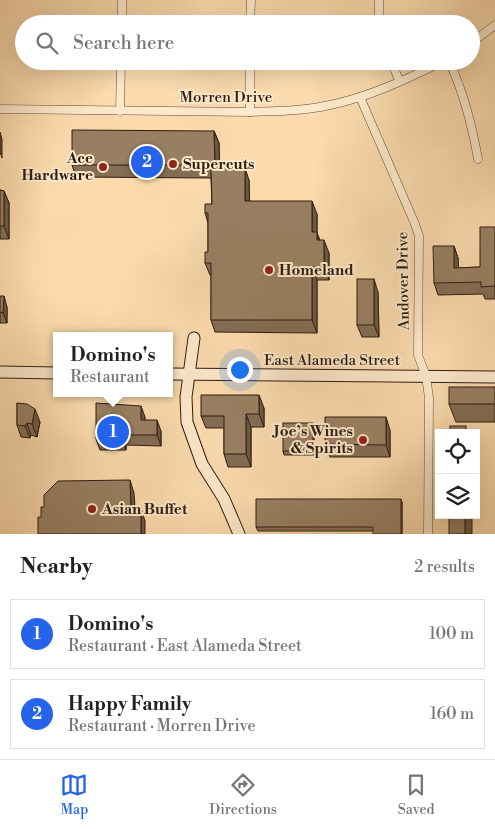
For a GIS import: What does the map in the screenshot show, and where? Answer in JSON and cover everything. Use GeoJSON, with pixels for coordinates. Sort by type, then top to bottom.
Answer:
{"type":"FeatureCollection","features":[{"type":"Feature","properties":{"kind":"street"},"geometry":{"type":"LineString","coordinates":[[122,0],[122,15]]}},
{"type":"Feature","properties":{"kind":"street"},"geometry":{"type":"LineString","coordinates":[[250,0],[250,15]]}},
{"type":"Feature","properties":{"kind":"street"},"geometry":{"type":"LineString","coordinates":[[378,0],[379,15]]}},
{"type":"Feature","properties":{"kind":"street"},"geometry":{"type":"LineString","coordinates":[[480,36],[495,25]]}},
{"type":"Feature","properties":{"kind":"street"},"geometry":{"type":"LineString","coordinates":[[120,111],[121,70]]}},
{"type":"Feature","properties":{"kind":"street"},"geometry":{"type":"LineString","coordinates":[[250,70],[250,112]]}},
{"type":"Feature","properties":{"kind":"street"},"geometry":{"type":"LineString","coordinates":[[395,70],[399,80]]}},
{"type":"Feature","properties":{"kind":"street","name":"Morren Drive"},"geometry":{"type":"LineString","coordinates":[[0,109],[291,111],[360,97],[423,70]]}},
{"type":"Feature","properties":{"kind":"street"},"geometry":{"type":"LineString","coordinates":[[452,70],[466,106],[478,159]]}},
{"type":"Feature","properties":{"kind":"street","name":"Andover Drive"},"geometry":{"type":"LineString","coordinates":[[360,97],[419,236],[418,355],[426,376],[429,405],[428,534]]}},
{"type":"Feature","properties":{"kind":"street"},"geometry":{"type":"LineString","coordinates":[[194,338],[186,397],[187,422],[202,464],[224,499],[238,534]]}},
{"type":"Feature","properties":{"kind":"street"},"geometry":{"type":"LineString","coordinates":[[0,372],[53,373]]}},
{"type":"Feature","properties":{"kind":"street","name":"East Alameda Street"},"geometry":{"type":"LineString","coordinates":[[173,374],[495,376]]}},
{"type":"Feature","properties":{"kind":"building"},"geometry":{"type":"Polygon","coordinates":[[[72,130],[214,131],[215,165],[72,165],[72,130]]]}},
{"type":"Feature","properties":{"kind":"building","name":"Homeland"},"geometry":{"type":"Polygon","coordinates":[[[211,168],[245,168],[245,201],[312,201],[312,232],[317,232],[317,240],[324,240],[324,267],[312,267],[312,320],[211,320],[211,263],[205,263],[205,252],[208,252],[208,213],[205,213],[205,204],[212,204],[211,168]]]}},
{"type":"Feature","properties":{"kind":"building"},"geometry":{"type":"Polygon","coordinates":[[[0,190],[4,191],[4,226],[0,226],[0,190]]]}},
{"type":"Feature","properties":{"kind":"building"},"geometry":{"type":"Polygon","coordinates":[[[480,227],[495,227],[495,286],[481,287],[481,282],[434,283],[433,246],[454,246],[454,268],[480,267],[480,227]]]}},
{"type":"Feature","properties":{"kind":"building"},"geometry":{"type":"Polygon","coordinates":[[[357,279],[374,279],[374,325],[357,325],[357,279]]]}},
{"type":"Feature","properties":{"kind":"building"},"geometry":{"type":"Polygon","coordinates":[[[0,296],[4,296],[3,313],[0,312],[0,296]]]}},
{"type":"Feature","properties":{"kind":"building"},"geometry":{"type":"Polygon","coordinates":[[[449,387],[495,387],[495,404],[449,404],[449,387]]]}},
{"type":"Feature","properties":{"kind":"building"},"geometry":{"type":"Polygon","coordinates":[[[201,395],[259,395],[259,414],[246,414],[246,454],[224,454],[224,416],[201,416],[201,395]]]}},
{"type":"Feature","properties":{"kind":"building"},"geometry":{"type":"Polygon","coordinates":[[[17,403],[27,404],[35,409],[32,424],[27,423],[25,426],[17,425],[17,403]]]}},
{"type":"Feature","properties":{"kind":"building"},"geometry":{"type":"Polygon","coordinates":[[[96,403],[141,406],[141,420],[157,420],[157,435],[122,435],[122,439],[96,439],[96,403]]]}},
{"type":"Feature","properties":{"kind":"building"},"geometry":{"type":"Polygon","coordinates":[[[325,417],[386,417],[386,445],[325,444],[325,417]]]}},
{"type":"Feature","properties":{"kind":"building"},"geometry":{"type":"Polygon","coordinates":[[[283,423],[313,423],[313,451],[283,451],[283,423]]]}},
{"type":"Feature","properties":{"kind":"building"},"geometry":{"type":"Polygon","coordinates":[[[450,426],[466,426],[466,429],[450,429],[450,426]]]}},
{"type":"Feature","properties":{"kind":"building"},"geometry":{"type":"Polygon","coordinates":[[[130,480],[131,508],[141,508],[141,534],[38,534],[38,517],[41,517],[41,507],[44,507],[44,495],[58,481],[130,480]]]}},
{"type":"Feature","properties":{"kind":"building"},"geometry":{"type":"Polygon","coordinates":[[[256,499],[401,499],[401,534],[373,534],[373,527],[256,527],[256,499]]]}},
{"type":"Feature","properties":{"kind":"building"},"geometry":{"type":"Polygon","coordinates":[[[449,519],[465,519],[465,534],[449,534],[449,519]]]}},
{"type":"Feature","properties":{"kind":"place","name":"Happy Family"},"geometry":{"type":"Point","coordinates":[147,162]}},
{"type":"Feature","properties":{"kind":"place","name":"Supercuts"},"geometry":{"type":"Point","coordinates":[173,164]}},
{"type":"Feature","properties":{"kind":"place","name":"Ace Hardware"},"geometry":{"type":"Point","coordinates":[103,167]}},
{"type":"Feature","properties":{"kind":"place","name":"Homeland"},"geometry":{"type":"Point","coordinates":[269,270]}},
{"type":"Feature","properties":{"kind":"place","name":"Domino's"},"geometry":{"type":"Point","coordinates":[113,432]}},
{"type":"Feature","properties":{"kind":"place","name":"Joe’s Wines & Spirits"},"geometry":{"type":"Point","coordinates":[363,440]}},
{"type":"Feature","properties":{"kind":"place","name":"Asian Buffet"},"geometry":{"type":"Point","coordinates":[92,509]}}]}
